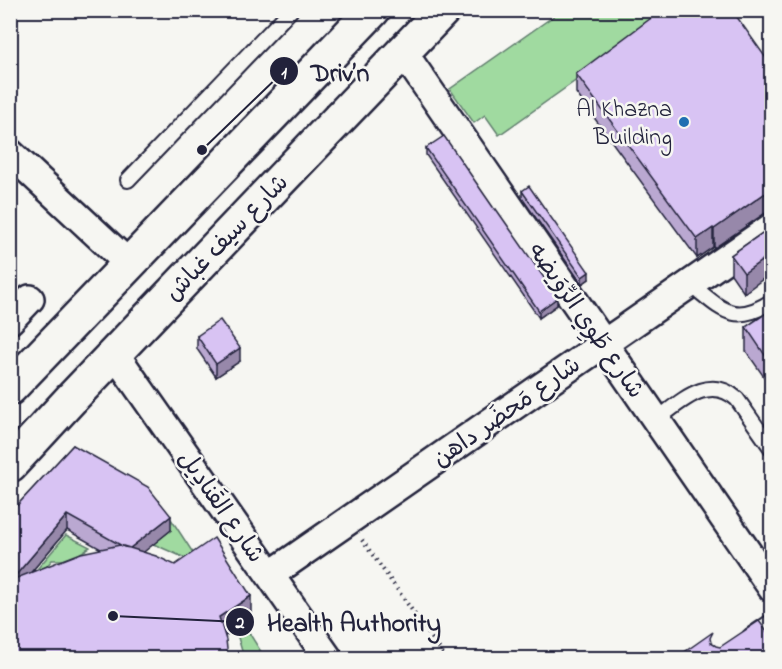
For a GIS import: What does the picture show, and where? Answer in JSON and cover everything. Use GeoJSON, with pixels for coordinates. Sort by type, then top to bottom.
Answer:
{"type":"FeatureCollection","features":[{"type":"Feature","properties":{"kind":"street"},"geometry":{"type":"LineString","coordinates":[[10,388],[373,10]]}},
{"type":"Feature","properties":{"kind":"street","name":"شارع سيف غباش"},"geometry":{"type":"LineString","coordinates":[[10,465],[443,10]]}},
{"type":"Feature","properties":{"kind":"street","name":"شارع طَوِي الرِّوَيضه"},"geometry":{"type":"LineString","coordinates":[[403,52],[771,586]]}},
{"type":"Feature","properties":{"kind":"street"},"geometry":{"type":"LineString","coordinates":[[10,153],[129,264]]}},
{"type":"Feature","properties":{"kind":"street","name":"شارع مَحضَر داهن"},"geometry":{"type":"LineString","coordinates":[[270,575],[771,227]]}},
{"type":"Feature","properties":{"kind":"street"},"geometry":{"type":"LineString","coordinates":[[10,320],[30,299]]}},
{"type":"Feature","properties":{"kind":"street","name":"شارع القَنادِيل"},"geometry":{"type":"LineString","coordinates":[[115,354],[328,658]]}},
{"type":"Feature","properties":{"kind":"lane"},"geometry":{"type":"LineString","coordinates":[[128,180],[291,10]]}},
{"type":"Feature","properties":{"kind":"lane"},"geometry":{"type":"LineString","coordinates":[[690,284],[723,309],[732,313],[751,312],[771,300]]}},
{"type":"Feature","properties":{"kind":"lane"},"geometry":{"type":"LineString","coordinates":[[656,420],[703,389],[722,389],[736,399],[771,449]]}},
{"type":"Feature","properties":{"kind":"lane"},"geometry":{"type":"LineString","coordinates":[[736,646],[771,621]]}},
{"type":"Feature","properties":{"kind":"path"},"geometry":{"type":"LineString","coordinates":[[362,539],[446,658]]}},
{"type":"Feature","properties":{"kind":"green space"},"geometry":{"type":"Polygon","coordinates":[[[561,11],[674,11],[499,135],[485,115],[474,123],[450,89],[561,11]]]}},
{"type":"Feature","properties":{"kind":"green space"},"geometry":{"type":"Polygon","coordinates":[[[171,519],[201,565],[142,539],[171,519]]]}},
{"type":"Feature","properties":{"kind":"green space"},"geometry":{"type":"Polygon","coordinates":[[[66,535],[90,547],[70,560],[52,560],[17,600],[11,600],[66,535]]]}},
{"type":"Feature","properties":{"kind":"green space"},"geometry":{"type":"Polygon","coordinates":[[[246,628],[265,658],[244,658],[237,634],[246,628]]]}},
{"type":"Feature","properties":{"kind":"building","name":"Al Khazna Building"},"geometry":{"type":"Polygon","coordinates":[[[662,10],[732,10],[771,65],[771,192],[764,194],[697,239],[576,74],[662,10]]]}},
{"type":"Feature","properties":{"kind":"building"},"geometry":{"type":"Polygon","coordinates":[[[444,136],[556,295],[557,298],[539,311],[426,148],[444,136]]]}},
{"type":"Feature","properties":{"kind":"building"},"geometry":{"type":"Polygon","coordinates":[[[529,186],[589,272],[582,277],[522,191],[529,186]]]}},
{"type":"Feature","properties":{"kind":"building"},"geometry":{"type":"Polygon","coordinates":[[[771,227],[771,254],[744,273],[731,255],[771,227]]]}},
{"type":"Feature","properties":{"kind":"building"},"geometry":{"type":"Polygon","coordinates":[[[771,310],[771,364],[746,327],[771,310]]]}},
{"type":"Feature","properties":{"kind":"building"},"geometry":{"type":"Polygon","coordinates":[[[220,320],[240,348],[216,364],[197,336],[220,320]]]}},
{"type":"Feature","properties":{"kind":"building"},"geometry":{"type":"Polygon","coordinates":[[[73,445],[148,487],[171,516],[130,548],[124,547],[67,515],[10,582],[10,513],[73,445]]]}},
{"type":"Feature","properties":{"kind":"building"},"geometry":{"type":"Polygon","coordinates":[[[214,538],[251,596],[219,617],[226,640],[228,658],[10,658],[10,594],[14,579],[81,553],[120,545],[156,556],[175,565],[214,538]]]}},
{"type":"Feature","properties":{"kind":"building"},"geometry":{"type":"Polygon","coordinates":[[[759,621],[771,637],[771,658],[676,658],[713,632],[710,638],[711,643],[720,647],[759,621]]]}},
{"type":"Feature","properties":{"kind":"place","name":"Al Khazna Building"},"geometry":{"type":"Point","coordinates":[684,122]}},
{"type":"Feature","properties":{"kind":"place","name":"Driv’n"},"geometry":{"type":"Point","coordinates":[202,150]}},
{"type":"Feature","properties":{"kind":"place","name":"Health Authority"},"geometry":{"type":"Point","coordinates":[113,616]}}]}
